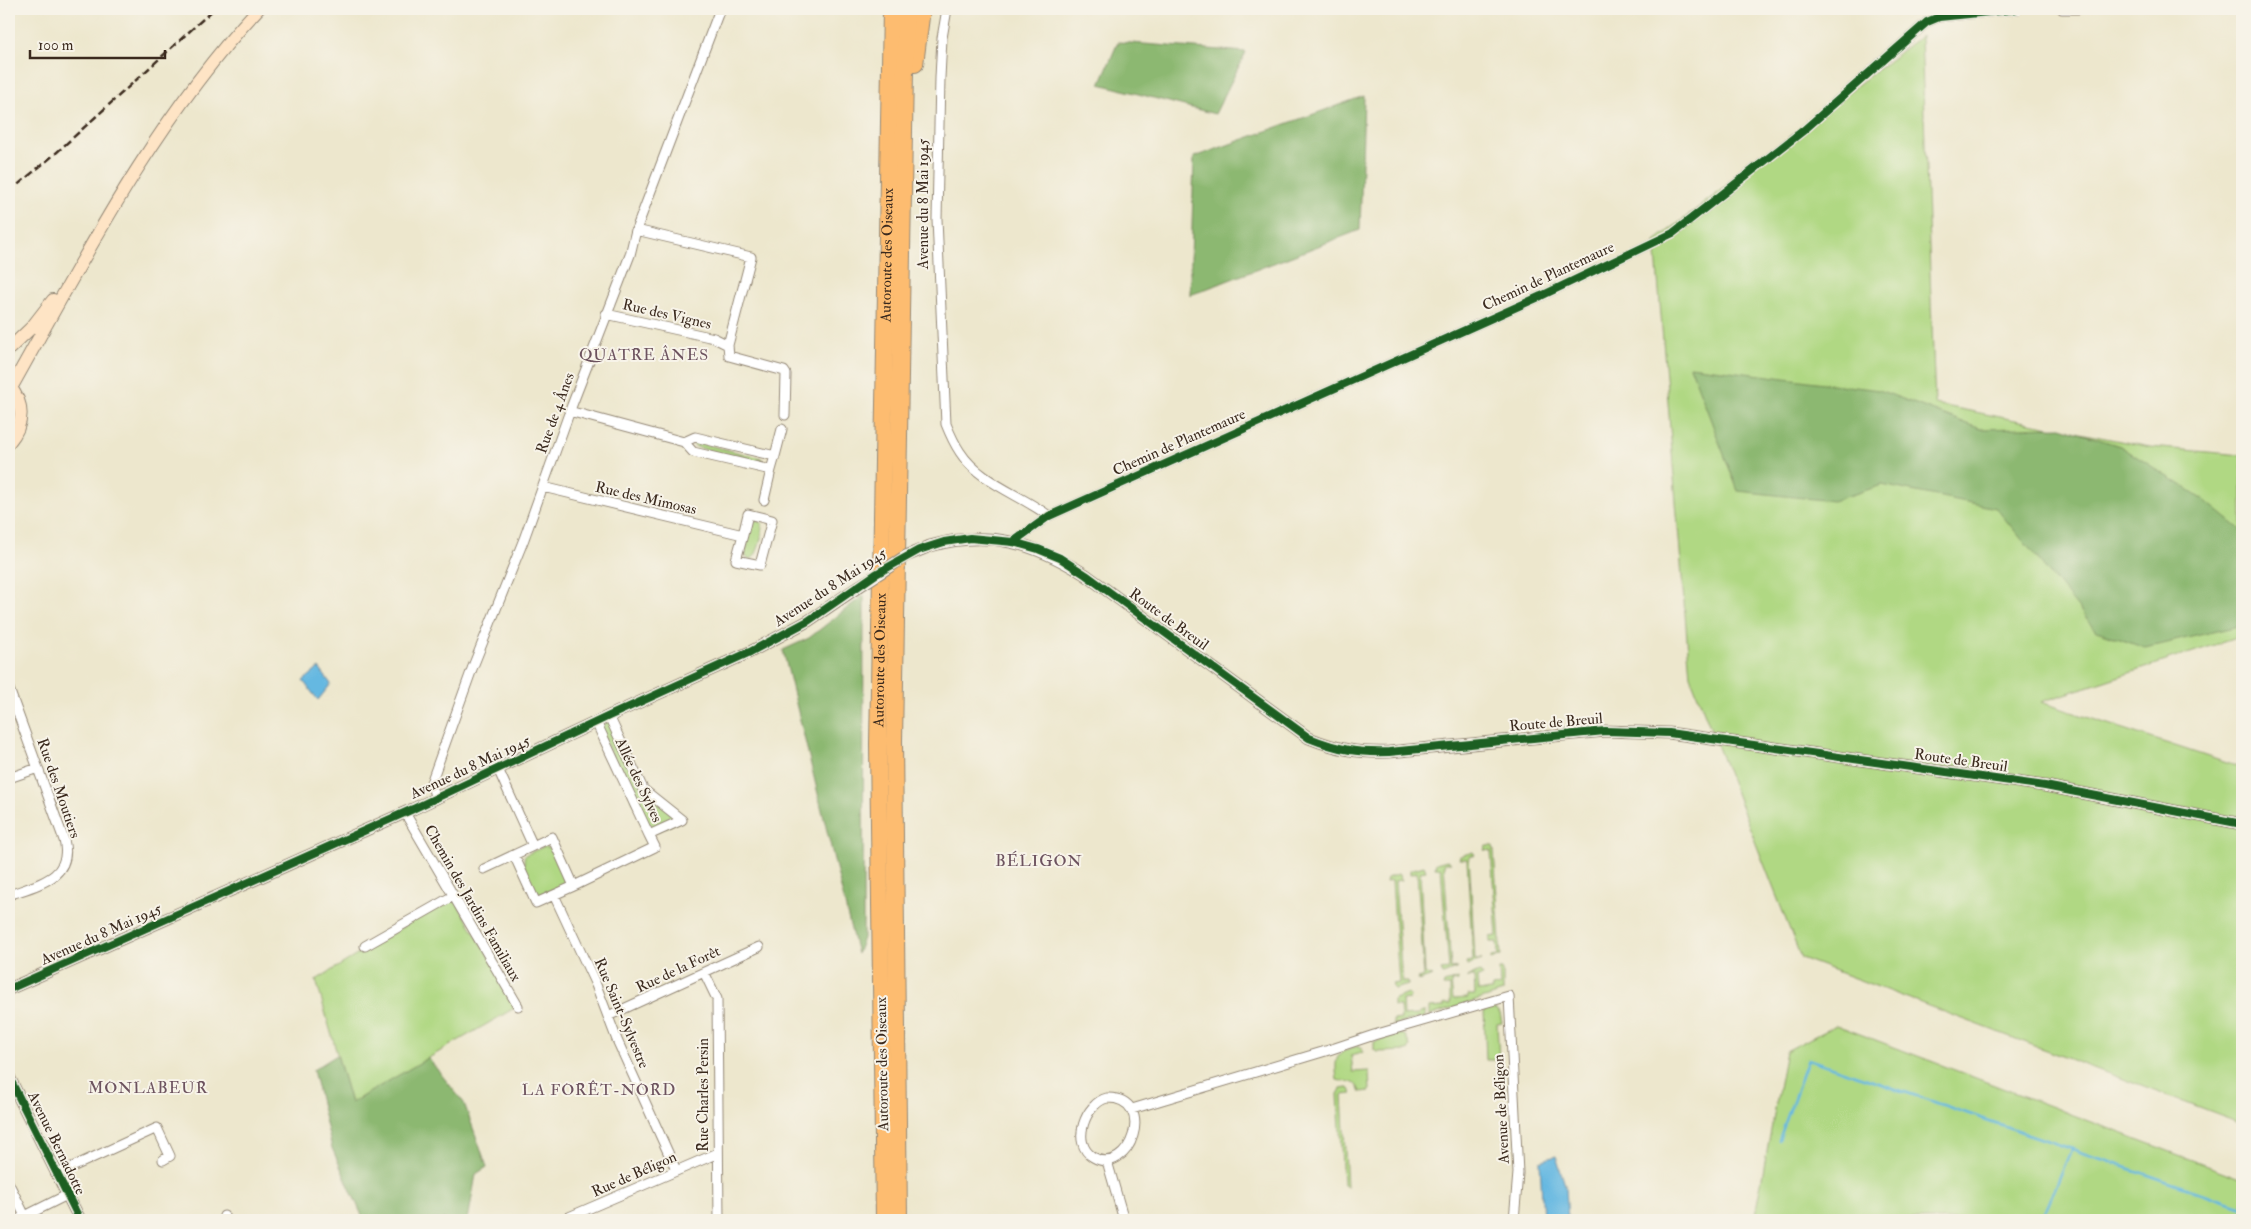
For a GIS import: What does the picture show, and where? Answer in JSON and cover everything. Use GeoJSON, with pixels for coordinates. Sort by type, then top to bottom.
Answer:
{"type":"FeatureCollection","features":[{"type":"Feature","properties":{"kind":"highway"},"geometry":{"type":"LineString","coordinates":[[880,9],[887,179]]}},
{"type":"Feature","properties":{"kind":"highway","name":"Autoroute des Oiseaux"},"geometry":{"type":"LineString","coordinates":[[884,1220],[878,744],[891,9]]}},
{"type":"Feature","properties":{"kind":"highway","name":"Autoroute des Oiseaux"},"geometry":{"type":"LineString","coordinates":[[899,1220],[894,741],[906,9]]}},
{"type":"Feature","properties":{"kind":"highway"},"geometry":{"type":"LineString","coordinates":[[902,245],[916,48],[922,9]]}},
{"type":"Feature","properties":{"kind":"main road"},"geometry":{"type":"LineString","coordinates":[[9,442],[20,423],[21,410],[18,398],[10,387],[76,271],[140,163],[221,53],[258,9]]}},
{"type":"Feature","properties":{"kind":"main road"},"geometry":{"type":"LineString","coordinates":[[9,349],[32,327],[76,271]]}},
{"type":"Feature","properties":{"kind":"street","name":"Rue de 4 Ânes"},"geometry":{"type":"LineString","coordinates":[[436,799],[431,783],[472,669],[630,255],[636,230],[720,9]]}},
{"type":"Feature","properties":{"kind":"street","name":"Avenue du 8 Mai 1945"},"geometry":{"type":"LineString","coordinates":[[947,9],[942,38],[940,70],[937,219],[941,348],[946,424],[960,454],[974,467],[990,479],[1031,502],[1049,516]]}},
{"type":"Feature","properties":{"kind":"street","name":"Chemin de Plantemaure"},"geometry":{"type":"LineString","coordinates":[[1049,516],[1541,296],[1673,233],[1804,130],[1927,22],[1939,17],[2018,9]]}},
{"type":"Feature","properties":{"kind":"street"},"geometry":{"type":"LineString","coordinates":[[2062,9],[2078,9]]}},
{"type":"Feature","properties":{"kind":"street"},"geometry":{"type":"LineString","coordinates":[[636,230],[751,258],[728,345]]}},
{"type":"Feature","properties":{"kind":"street","name":"Rue des Vignes"},"geometry":{"type":"LineString","coordinates":[[606,314],[714,338],[728,345],[729,356],[784,371],[786,374],[785,415]]}},
{"type":"Feature","properties":{"kind":"street"},"geometry":{"type":"LineString","coordinates":[[569,412],[684,442],[693,452],[771,470]]}},
{"type":"Feature","properties":{"kind":"street"},"geometry":{"type":"LineString","coordinates":[[764,500],[782,430]]}},
{"type":"Feature","properties":{"kind":"street"},"geometry":{"type":"LineString","coordinates":[[684,442],[695,437],[775,456]]}},
{"type":"Feature","properties":{"kind":"street","name":"Rue des Mimosas"},"geometry":{"type":"LineString","coordinates":[[543,487],[743,536]]}},
{"type":"Feature","properties":{"kind":"street"},"geometry":{"type":"LineString","coordinates":[[748,514],[772,520],[760,565],[736,560],[743,536],[748,514]]}},
{"type":"Feature","properties":{"kind":"street"},"geometry":{"type":"LineString","coordinates":[[1013,542],[1049,516]]}},
{"type":"Feature","properties":{"kind":"street","name":"Route de Breuil"},"geometry":{"type":"LineString","coordinates":[[930,546],[970,538],[1013,542],[1060,558],[1309,738],[1336,748],[1359,753],[1389,752],[1605,731],[1669,733],[2045,786],[2242,824]]}},
{"type":"Feature","properties":{"kind":"street","name":"Avenue du 8 Mai 1945"},"geometry":{"type":"LineString","coordinates":[[9,990],[436,799],[596,722],[750,652],[808,621],[893,563],[930,546]]}},
{"type":"Feature","properties":{"kind":"street","name":"Rue des Moutiers"},"geometry":{"type":"LineString","coordinates":[[9,689],[66,847],[64,861],[53,877],[9,895]]}},
{"type":"Feature","properties":{"kind":"street","name":"Allée des Sylves"},"geometry":{"type":"LineString","coordinates":[[596,722],[649,834],[682,820],[643,790],[609,716]]}},
{"type":"Feature","properties":{"kind":"street"},"geometry":{"type":"LineString","coordinates":[[9,778],[38,768]]}},
{"type":"Feature","properties":{"kind":"street"},"geometry":{"type":"LineString","coordinates":[[498,769],[533,846]]}},
{"type":"Feature","properties":{"kind":"street","name":"Chemin des Jardins Familiaux"},"geometry":{"type":"LineString","coordinates":[[405,813],[518,1006]]}},
{"type":"Feature","properties":{"kind":"street"},"geometry":{"type":"LineString","coordinates":[[514,855],[536,903],[655,847],[649,834]]}},
{"type":"Feature","properties":{"kind":"street"},"geometry":{"type":"LineString","coordinates":[[484,869],[552,838],[574,886]]}},
{"type":"Feature","properties":{"kind":"street","name":"Rue Saint-Sylvestre"},"geometry":{"type":"LineString","coordinates":[[554,895],[596,985],[676,1170]]}},
{"type":"Feature","properties":{"kind":"street"},"geometry":{"type":"LineString","coordinates":[[365,946],[453,896]]}},
{"type":"Feature","properties":{"kind":"street","name":"Rue de la Forêt"},"geometry":{"type":"LineString","coordinates":[[608,1016],[759,947]]}},
{"type":"Feature","properties":{"kind":"street","name":"Rue Charles Persin"},"geometry":{"type":"LineString","coordinates":[[704,972],[716,999],[719,1220]]}},
{"type":"Feature","properties":{"kind":"street","name":"Avenue de Béligon"},"geometry":{"type":"LineString","coordinates":[[1132,1109],[1509,996],[1518,1173],[1514,1220]]}},
{"type":"Feature","properties":{"kind":"street","name":"Avenue Bernadotte"},"geometry":{"type":"LineString","coordinates":[[9,1077],[80,1220]]}},
{"type":"Feature","properties":{"kind":"street"},"geometry":{"type":"LineString","coordinates":[[1113,1098],[1125,1102],[1132,1109],[1135,1123],[1130,1142],[1120,1156],[1107,1161],[1090,1155],[1082,1141],[1083,1129],[1091,1108],[1100,1100],[1113,1098]]}},
{"type":"Feature","properties":{"kind":"street"},"geometry":{"type":"LineString","coordinates":[[57,1174],[157,1128],[170,1156],[163,1160]]}},
{"type":"Feature","properties":{"kind":"street","name":"Rue de Béligon"},"geometry":{"type":"LineString","coordinates":[[562,1220],[718,1153]]}},
{"type":"Feature","properties":{"kind":"street"},"geometry":{"type":"LineString","coordinates":[[1107,1161],[1124,1220]]}},
{"type":"Feature","properties":{"kind":"street"},"geometry":{"type":"LineString","coordinates":[[9,1184],[21,1218],[68,1196]]}},
{"type":"Feature","properties":{"kind":"green space"},"geometry":{"type":"Polygon","coordinates":[[[1921,36],[1935,404],[2150,447],[2242,455],[2242,636],[2041,702],[2242,768],[2242,1124],[1801,958],[1690,676],[1655,241],[1921,36]]]}},
{"type":"Feature","properties":{"kind":"green space"},"geometry":{"type":"Polygon","coordinates":[[[1118,42],[1246,52],[1215,114],[1100,84],[1118,42]]]}},
{"type":"Feature","properties":{"kind":"green space"},"geometry":{"type":"Polygon","coordinates":[[[1364,96],[1360,230],[1190,295],[1194,157],[1364,96]]]}},
{"type":"Feature","properties":{"kind":"green space"},"geometry":{"type":"Polygon","coordinates":[[[1690,366],[1879,390],[1981,429],[2061,427],[2120,446],[2203,499],[2242,531],[2242,625],[2145,648],[2097,631],[1996,508],[1882,485],[1833,501],[1738,491],[1690,366]]]}},
{"type":"Feature","properties":{"kind":"green space"},"geometry":{"type":"Polygon","coordinates":[[[695,442],[761,458],[763,463],[697,447],[694,445],[695,442]]]}},
{"type":"Feature","properties":{"kind":"green space"},"geometry":{"type":"Polygon","coordinates":[[[756,520],[762,523],[762,532],[756,554],[750,560],[745,554],[752,523],[756,520]]]}},
{"type":"Feature","properties":{"kind":"green space"},"geometry":{"type":"Polygon","coordinates":[[[864,595],[863,938],[857,954],[783,650],[809,638],[864,595]]]}},
{"type":"Feature","properties":{"kind":"green space"},"geometry":{"type":"Polygon","coordinates":[[[609,716],[643,789],[682,820],[649,835],[596,722],[609,716]]]}},
{"type":"Feature","properties":{"kind":"green space"},"geometry":{"type":"Polygon","coordinates":[[[545,846],[553,850],[565,882],[563,885],[541,894],[533,888],[527,877],[524,860],[525,855],[545,846]]]}},
{"type":"Feature","properties":{"kind":"green space"},"geometry":{"type":"Polygon","coordinates":[[[1486,846],[1493,846],[1494,851],[1501,956],[1491,960],[1491,957],[1498,956],[1497,942],[1490,942],[1490,937],[1497,936],[1491,851],[1484,850],[1486,846]]]}},
{"type":"Feature","properties":{"kind":"green space"},"geometry":{"type":"Polygon","coordinates":[[[1473,852],[1475,855],[1469,856],[1475,960],[1482,960],[1467,965],[1466,962],[1473,961],[1467,859],[1459,859],[1460,856],[1473,852]]]}},
{"type":"Feature","properties":{"kind":"green space"},"geometry":{"type":"Polygon","coordinates":[[[1447,860],[1451,863],[1444,863],[1451,969],[1458,968],[1443,974],[1441,970],[1449,969],[1441,868],[1435,868],[1436,863],[1447,860]]]}},
{"type":"Feature","properties":{"kind":"green space"},"geometry":{"type":"Polygon","coordinates":[[[1424,866],[1426,871],[1420,872],[1425,974],[1433,976],[1418,981],[1417,979],[1424,977],[1417,872],[1410,874],[1410,870],[1424,866]]]}},
{"type":"Feature","properties":{"kind":"green space"},"geometry":{"type":"Polygon","coordinates":[[[1398,874],[1402,880],[1395,881],[1402,982],[1408,982],[1408,985],[1394,989],[1392,984],[1399,983],[1392,881],[1386,882],[1387,878],[1398,874]]]}},
{"type":"Feature","properties":{"kind":"green space"},"geometry":{"type":"Polygon","coordinates":[[[453,896],[518,1006],[351,1103],[316,980],[453,896]]]}},
{"type":"Feature","properties":{"kind":"green space"},"geometry":{"type":"Polygon","coordinates":[[[1499,969],[1503,971],[1503,992],[1429,1016],[1429,1008],[1444,1007],[1444,1004],[1450,1004],[1450,986],[1443,986],[1444,983],[1458,979],[1458,981],[1451,982],[1453,999],[1468,998],[1468,995],[1475,995],[1474,977],[1467,977],[1480,972],[1483,976],[1477,977],[1478,991],[1493,990],[1493,987],[1500,986],[1499,969]]]}},
{"type":"Feature","properties":{"kind":"green space"},"geometry":{"type":"Polygon","coordinates":[[[1407,994],[1410,996],[1409,999],[1402,1000],[1403,1016],[1419,1015],[1419,1012],[1425,1012],[1425,1017],[1393,1025],[1393,1020],[1401,1019],[1400,1006],[1393,1006],[1393,1000],[1407,994]]]}},
{"type":"Feature","properties":{"kind":"green space"},"geometry":{"type":"Polygon","coordinates":[[[1490,1008],[1500,1013],[1502,1023],[1497,1024],[1499,1060],[1486,1060],[1484,1010],[1490,1008]]]}},
{"type":"Feature","properties":{"kind":"green space"},"geometry":{"type":"Polygon","coordinates":[[[1836,1025],[2242,1179],[2242,1220],[1754,1220],[1786,1051],[1836,1025]]]}},
{"type":"Feature","properties":{"kind":"green space"},"geometry":{"type":"Polygon","coordinates":[[[1398,1034],[1405,1035],[1410,1046],[1408,1051],[1377,1052],[1374,1050],[1374,1042],[1398,1034]]]}},
{"type":"Feature","properties":{"kind":"green space"},"geometry":{"type":"Polygon","coordinates":[[[1359,1045],[1363,1052],[1351,1055],[1353,1072],[1369,1071],[1370,1091],[1360,1092],[1353,1083],[1337,1080],[1336,1066],[1338,1056],[1345,1050],[1359,1045]]]}},
{"type":"Feature","properties":{"kind":"green space"},"geometry":{"type":"Polygon","coordinates":[[[337,1055],[351,1103],[428,1058],[464,1103],[487,1167],[476,1174],[468,1220],[364,1220],[332,1148],[313,1070],[337,1055]]]}},
{"type":"Feature","properties":{"kind":"green space"},"geometry":{"type":"Polygon","coordinates":[[[1341,1089],[1350,1089],[1352,1094],[1342,1095],[1347,1187],[1343,1184],[1338,1094],[1341,1089]]]}},
{"type":"Feature","properties":{"kind":"water"},"geometry":{"type":"Polygon","coordinates":[[[319,668],[331,684],[318,700],[303,681],[319,668]]]}},
{"type":"Feature","properties":{"kind":"water"},"geometry":{"type":"Polygon","coordinates":[[[1556,1156],[1566,1188],[1568,1220],[1543,1220],[1540,1161],[1556,1156]]]}},
{"type":"Feature","properties":{"kind":"waterway"},"geometry":{"type":"LineString","coordinates":[[1779,1140],[1808,1059],[2242,1207]]}},
{"type":"Feature","properties":{"kind":"waterway"},"geometry":{"type":"LineString","coordinates":[[2042,1220],[2071,1150]]}},
{"type":"Feature","properties":{"kind":"railway"},"geometry":{"type":"LineString","coordinates":[[9,192],[55,154],[214,9]]}},
{"type":"Feature","properties":{"kind":"cycle path"},"geometry":{"type":"LineString","coordinates":[[1013,542],[1049,516],[1541,296],[1673,233],[1804,130],[1927,22],[1939,17],[2018,9]]}},
{"type":"Feature","properties":{"kind":"cycle path"},"geometry":{"type":"LineString","coordinates":[[9,989],[413,809],[609,716],[750,652],[808,621],[876,574],[919,550],[944,542],[970,538],[1013,542],[1060,558],[1309,738],[1339,748],[1368,752],[1389,752],[1605,731],[1669,733],[2045,786],[2242,824]]}},
{"type":"Feature","properties":{"kind":"cycle path"},"geometry":{"type":"LineString","coordinates":[[9,1077],[80,1220]]}},
{"type":"Feature","properties":{"kind":"district","name":"QUATRE ÂNES"},"geometry":{"type":"Point","coordinates":[644,354]}},
{"type":"Feature","properties":{"kind":"district","name":"BÉLIGON"},"geometry":{"type":"Point","coordinates":[1039,860]}},
{"type":"Feature","properties":{"kind":"district","name":"MONLABEUR"},"geometry":{"type":"Point","coordinates":[148,1087]}},
{"type":"Feature","properties":{"kind":"district","name":"LA FORÊT-NORD"},"geometry":{"type":"Point","coordinates":[599,1089]}}]}
